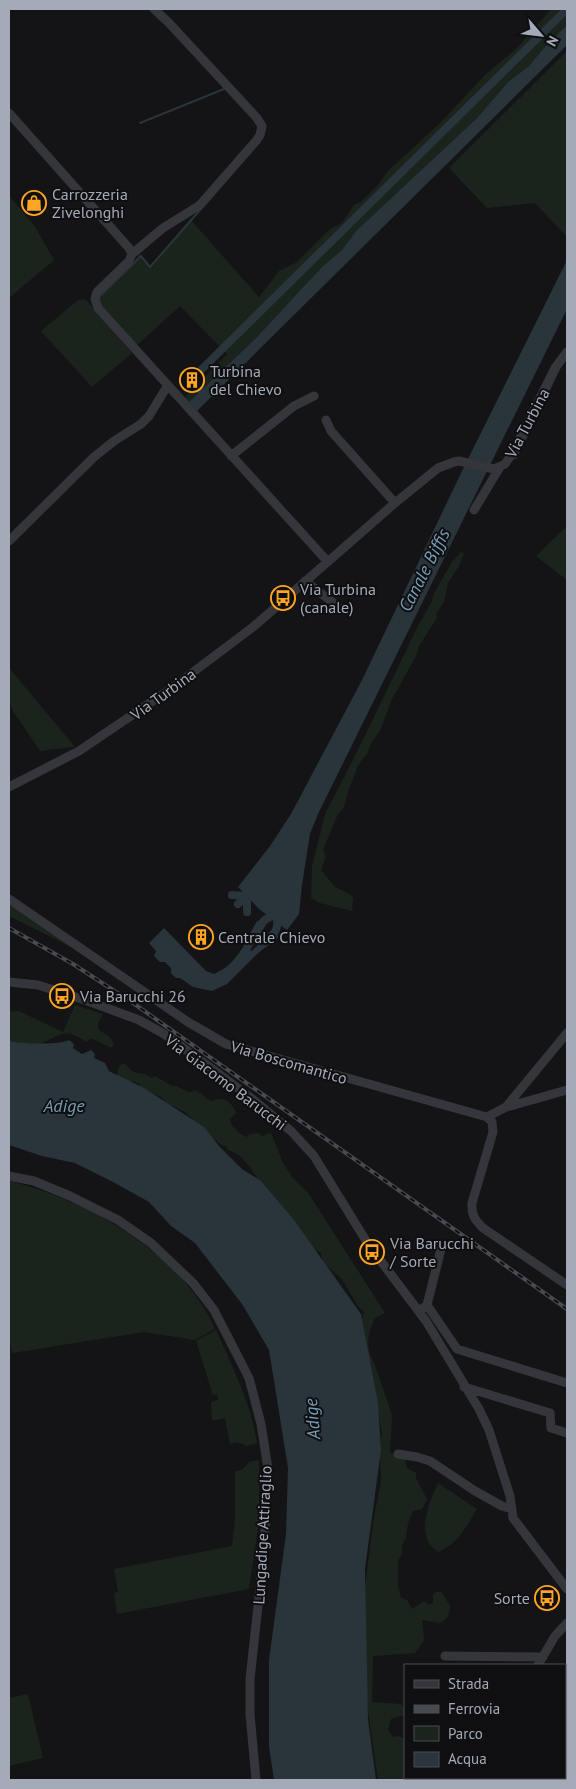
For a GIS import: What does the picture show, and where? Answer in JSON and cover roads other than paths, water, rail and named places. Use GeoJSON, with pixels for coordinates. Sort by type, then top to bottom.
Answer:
{"type":"FeatureCollection","features":[{"type":"Feature","properties":{"kind":"street"},"geometry":{"type":"LineString","coordinates":[[154,9],[210,66],[257,118],[262,126],[260,136],[200,205],[163,228],[132,254],[129,261],[97,292],[95,299],[98,308],[328,562]]}},
{"type":"Feature","properties":{"kind":"street"},"geometry":{"type":"LineString","coordinates":[[9,113],[129,248],[132,254]]}},
{"type":"Feature","properties":{"kind":"street","name":"Via Turbina"},"geometry":{"type":"LineString","coordinates":[[474,510],[497,468],[505,464],[512,454],[555,368],[567,352]]}},
{"type":"Feature","properties":{"kind":"street"},"geometry":{"type":"LineString","coordinates":[[9,541],[94,457],[114,441],[142,424],[168,385]]}},
{"type":"Feature","properties":{"kind":"street"},"geometry":{"type":"LineString","coordinates":[[231,456],[294,406],[314,396]]}},
{"type":"Feature","properties":{"kind":"street"},"geometry":{"type":"LineString","coordinates":[[326,420],[331,431],[395,503]]}},
{"type":"Feature","properties":{"kind":"street","name":"Via Turbina"},"geometry":{"type":"LineString","coordinates":[[9,787],[79,751],[172,688],[253,627],[438,468],[459,462],[497,468]]}},
{"type":"Feature","properties":{"kind":"street"},"geometry":{"type":"LineString","coordinates":[[305,582],[340,608]]}},
{"type":"Feature","properties":{"kind":"street","name":"Via Boscomantico"},"geometry":{"type":"LineString","coordinates":[[9,899],[181,1017],[226,1044],[487,1118]]}},
{"type":"Feature","properties":{"kind":"street","name":"Via Giacomo Barucchi"},"geometry":{"type":"LineString","coordinates":[[9,982],[38,985],[85,1000],[139,1020],[164,1034],[250,1097],[291,1131],[314,1156],[368,1244],[458,1349],[567,1383]]}},
{"type":"Feature","properties":{"kind":"street"},"geometry":{"type":"LineString","coordinates":[[506,1107],[567,1033]]}},
{"type":"Feature","properties":{"kind":"street"},"geometry":{"type":"LineString","coordinates":[[567,1090],[506,1107],[487,1118],[492,1122],[493,1132],[472,1204],[472,1211],[475,1220],[483,1228],[567,1285]]}},
{"type":"Feature","properties":{"kind":"street","name":"Lungadige Attiraglio"},"geometry":{"type":"LineString","coordinates":[[9,1176],[34,1181],[70,1196],[118,1220],[150,1243],[193,1283],[214,1310],[249,1378],[261,1424],[268,1469],[264,1551],[250,1679],[250,1714],[256,1780]]}},
{"type":"Feature","properties":{"kind":"street"},"geometry":{"type":"LineString","coordinates":[[423,1308],[442,1245]]}},
{"type":"Feature","properties":{"kind":"street","name":"Via Giacomo Barucchi"},"geometry":{"type":"LineString","coordinates":[[423,1308],[464,1387],[479,1409],[489,1430],[510,1496],[513,1518],[567,1589]]}},
{"type":"Feature","properties":{"kind":"street"},"geometry":{"type":"LineString","coordinates":[[464,1387],[550,1413],[551,1428],[567,1433]]}},
{"type":"Feature","properties":{"kind":"street"},"geometry":{"type":"LineString","coordinates":[[398,1454],[430,1461],[475,1491],[512,1510]]}},
{"type":"Feature","properties":{"kind":"street"},"geometry":{"type":"LineString","coordinates":[[445,1656],[540,1661],[555,1636],[567,1623]]}},
{"type":"Feature","properties":{"kind":"water"},"geometry":{"type":"Polygon","coordinates":[[[567,25],[567,45],[197,411],[189,402],[255,339],[322,267],[342,250],[356,231],[477,118],[508,82],[529,66],[567,25]]]}},
{"type":"Feature","properties":{"kind":"water"},"geometry":{"type":"Polygon","coordinates":[[[567,260],[567,309],[318,814],[310,834],[299,914],[287,930],[259,909],[238,887],[270,846],[291,814],[362,680],[463,469],[567,260]]]}},
{"type":"Feature","properties":{"kind":"water"},"geometry":{"type":"Polygon","coordinates":[[[257,921],[266,925],[250,950],[252,951],[272,930],[279,937],[257,954],[227,984],[212,991],[193,987],[180,978],[176,978],[171,973],[171,968],[165,962],[160,962],[154,956],[156,951],[149,943],[164,928],[206,971],[214,974],[235,959],[257,921]]]}},
{"type":"Feature","properties":{"kind":"water","name":"Adige"},"geometry":{"type":"Polygon","coordinates":[[[69,1040],[74,1044],[73,1048],[82,1054],[91,1050],[95,1054],[94,1058],[105,1063],[109,1071],[144,1088],[204,1127],[220,1147],[242,1169],[261,1181],[294,1220],[361,1314],[378,1403],[381,1450],[365,1569],[368,1719],[376,1780],[274,1780],[269,1747],[269,1660],[286,1534],[288,1468],[269,1350],[242,1304],[195,1243],[171,1226],[149,1202],[75,1163],[42,1156],[9,1145],[9,1041],[40,1044],[69,1040]]]}},
{"type":"Feature","properties":{"kind":"waterway"},"geometry":{"type":"LineString","coordinates":[[202,369],[567,9]]}},
{"type":"Feature","properties":{"kind":"waterway"},"geometry":{"type":"LineString","coordinates":[[140,123],[224,89]]}},
{"type":"Feature","properties":{"kind":"waterway"},"geometry":{"type":"LineString","coordinates":[[101,295],[141,256],[150,267],[201,209]]}},
{"type":"Feature","properties":{"kind":"waterway"},"geometry":{"type":"LineString","coordinates":[[549,390],[560,367]]}},
{"type":"Feature","properties":{"kind":"waterway"},"geometry":{"type":"LineString","coordinates":[[190,380],[205,395],[208,392]]}},
{"type":"Feature","properties":{"kind":"waterway"},"geometry":{"type":"LineString","coordinates":[[516,458],[545,399]]}},
{"type":"Feature","properties":{"kind":"waterway","name":"Canale Biffis"},"geometry":{"type":"LineString","coordinates":[[238,904],[254,889]]}},
{"type":"Feature","properties":{"kind":"waterway","name":"Canale Biffis"},"geometry":{"type":"LineString","coordinates":[[232,895],[247,896]]}},
{"type":"Feature","properties":{"kind":"waterway","name":"Canale Biffis"},"geometry":{"type":"LineString","coordinates":[[247,896],[247,912]]}},
{"type":"Feature","properties":{"kind":"waterway","name":"Canale Biffis"},"geometry":{"type":"LineString","coordinates":[[269,939],[277,927],[277,913]]}},
{"type":"Feature","properties":{"kind":"waterway","name":"Canale Biffis"},"geometry":{"type":"LineString","coordinates":[[256,931],[265,920],[277,915]]}},
{"type":"Feature","properties":{"kind":"railway"},"geometry":{"type":"LineString","coordinates":[[9,928],[73,964],[133,1003],[567,1309]]}},
{"type":"Feature","properties":{"kind":"place","name":"Carrozzeria Zivelonghi"},"geometry":{"type":"Point","coordinates":[34,203]}},
{"type":"Feature","properties":{"kind":"place","name":"Turbina del Chievo"},"geometry":{"type":"Point","coordinates":[192,380]}},
{"type":"Feature","properties":{"kind":"place","name":"Via Turbina (canale)"},"geometry":{"type":"Point","coordinates":[283,598]}},
{"type":"Feature","properties":{"kind":"place","name":"Centrale Chievo"},"geometry":{"type":"Point","coordinates":[201,937]}},
{"type":"Feature","properties":{"kind":"place","name":"Via Barucchi 26"},"geometry":{"type":"Point","coordinates":[62,996]}},
{"type":"Feature","properties":{"kind":"place","name":"Via Barucchi / Sorte"},"geometry":{"type":"Point","coordinates":[372,1252]}},
{"type":"Feature","properties":{"kind":"place","name":"Sorte"},"geometry":{"type":"Point","coordinates":[547,1598]}}]}
